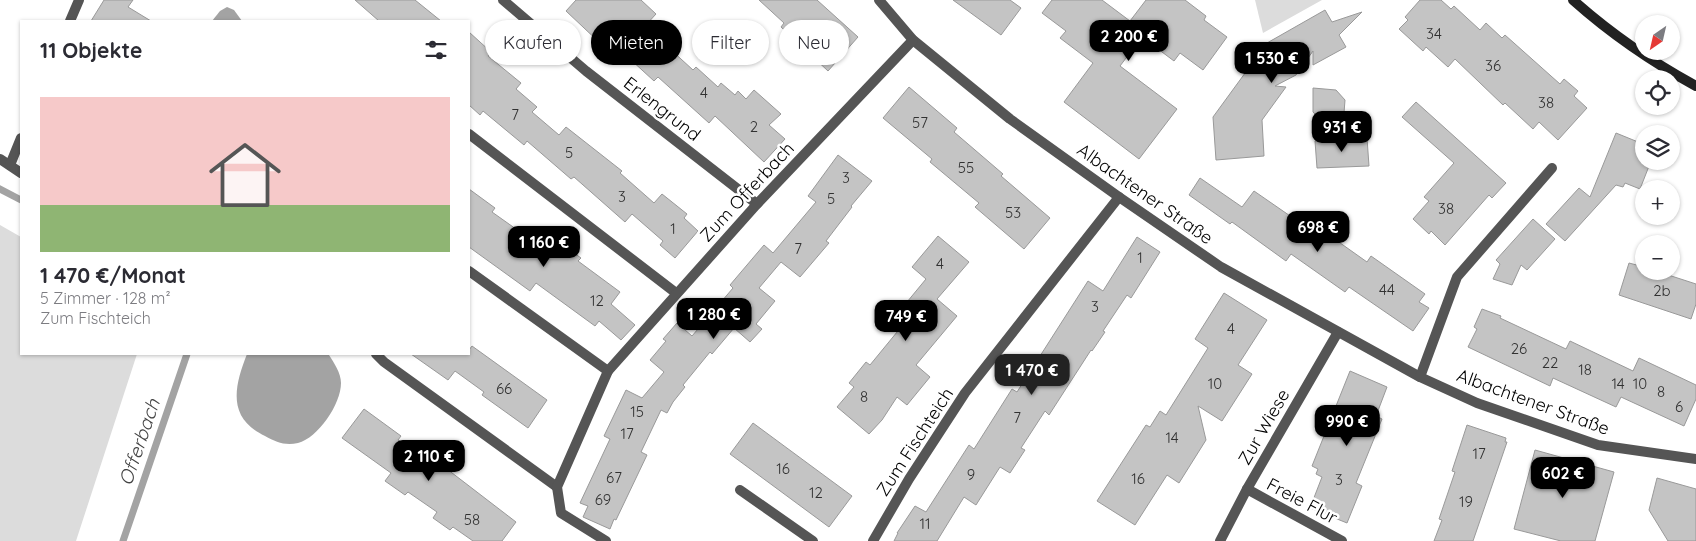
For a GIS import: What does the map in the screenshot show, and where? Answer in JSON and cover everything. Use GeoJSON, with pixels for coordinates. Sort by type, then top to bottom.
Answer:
{"type":"FeatureCollection","features":[{"type":"Feature","properties":{"kind":"main road"},"geometry":{"type":"LineString","coordinates":[[1572,0],[1632,46],[1672,73],[1696,86]]}},
{"type":"Feature","properties":{"kind":"street"},"geometry":{"type":"LineString","coordinates":[[70,20],[79,0]]}},
{"type":"Feature","properties":{"kind":"street","name":"Erlengrund"},"geometry":{"type":"LineString","coordinates":[[503,0],[586,71],[757,204]]}},
{"type":"Feature","properties":{"kind":"street","name":"Albachtener Straße"},"geometry":{"type":"LineString","coordinates":[[879,0],[913,40],[1010,119],[1221,267],[1420,377],[1477,403],[1598,445],[1696,459]]}},
{"type":"Feature","properties":{"kind":"street","name":"Zum Offerbach"},"geometry":{"type":"LineString","coordinates":[[557,488],[608,371],[757,204],[913,40]]}},
{"type":"Feature","properties":{"kind":"street"},"geometry":{"type":"LineString","coordinates":[[470,135],[676,293]]}},
{"type":"Feature","properties":{"kind":"street"},"geometry":{"type":"LineString","coordinates":[[10,165],[20,140]]}},
{"type":"Feature","properties":{"kind":"street"},"geometry":{"type":"LineString","coordinates":[[0,159],[20,173]]}},
{"type":"Feature","properties":{"kind":"street"},"geometry":{"type":"LineString","coordinates":[[1420,377],[1457,277],[1552,168]]}},
{"type":"Feature","properties":{"kind":"street","name":"Zum Fischteich"},"geometry":{"type":"LineString","coordinates":[[873,541],[910,478],[965,393],[1119,197]]}},
{"type":"Feature","properties":{"kind":"street"},"geometry":{"type":"LineString","coordinates":[[470,272],[608,371]]}},
{"type":"Feature","properties":{"kind":"street","name":"Zur Wiese"},"geometry":{"type":"LineString","coordinates":[[1220,541],[1247,489],[1338,332]]}},
{"type":"Feature","properties":{"kind":"street"},"geometry":{"type":"LineString","coordinates":[[377,355],[557,488],[560,513],[606,541]]}},
{"type":"Feature","properties":{"kind":"street","name":"Freie Flur"},"geometry":{"type":"LineString","coordinates":[[1247,489],[1342,541]]}},
{"type":"Feature","properties":{"kind":"street"},"geometry":{"type":"LineString","coordinates":[[740,490],[813,541]]}},
{"type":"Feature","properties":{"kind":"shaded area"},"geometry":{"type":"Polygon","coordinates":[[[1255,0],[1322,0],[1263,33],[1255,0]]]}},
{"type":"Feature","properties":{"kind":"shaded area"},"geometry":{"type":"Polygon","coordinates":[[[227,7],[234,10],[241,20],[213,20],[220,11],[227,7]]]}},
{"type":"Feature","properties":{"kind":"shaded area"},"geometry":{"type":"Polygon","coordinates":[[[0,225],[20,236],[20,355],[137,355],[76,541],[0,541],[0,225]]]}},
{"type":"Feature","properties":{"kind":"shaded area"},"geometry":{"type":"Polygon","coordinates":[[[247,355],[329,355],[340,376],[341,383],[337,401],[327,419],[306,440],[298,443],[281,443],[253,429],[244,420],[239,411],[237,390],[242,366],[247,355]]]}},
{"type":"Feature","properties":{"kind":"building"},"geometry":{"type":"Polygon","coordinates":[[[104,0],[133,0],[128,7],[149,20],[92,20],[104,0]]]}},
{"type":"Feature","properties":{"kind":"building"},"geometry":{"type":"Polygon","coordinates":[[[355,0],[415,0],[440,20],[378,20],[355,0]]]}},
{"type":"Feature","properties":{"kind":"building"},"geometry":{"type":"Polygon","coordinates":[[[576,0],[641,0],[656,14],[650,20],[591,20],[591,35],[581,25],[581,20],[576,20],[566,11],[576,0]]]}},
{"type":"Feature","properties":{"kind":"building"},"geometry":{"type":"Polygon","coordinates":[[[759,0],[817,0],[839,20],[781,20],[759,0]]]}},
{"type":"Feature","properties":{"kind":"building"},"geometry":{"type":"Polygon","coordinates":[[[953,0],[1010,0],[1021,8],[1001,35],[953,0]]]}},
{"type":"Feature","properties":{"kind":"building"},"geometry":{"type":"Polygon","coordinates":[[[1052,0],[1102,0],[1130,21],[1146,0],[1185,0],[1206,16],[1204,20],[1227,37],[1203,70],[1180,53],[1174,61],[1142,37],[1120,66],[1177,109],[1139,159],[1064,102],[1093,63],[1060,38],[1066,31],[1042,13],[1052,0]]]}},
{"type":"Feature","properties":{"kind":"building"},"geometry":{"type":"Polygon","coordinates":[[[1420,0],[1441,0],[1451,9],[1454,6],[1480,30],[1486,23],[1502,38],[1505,35],[1560,84],[1564,79],[1578,91],[1574,96],[1587,108],[1558,140],[1539,122],[1533,129],[1505,103],[1503,105],[1455,59],[1448,67],[1426,47],[1423,51],[1399,29],[1408,20],[1405,17],[1420,0]]]}},
{"type":"Feature","properties":{"kind":"building"},"geometry":{"type":"Polygon","coordinates":[[[1325,10],[1332,22],[1362,12],[1339,35],[1346,47],[1313,65],[1313,51],[1296,75],[1275,86],[1286,87],[1262,120],[1264,156],[1216,160],[1213,117],[1267,43],[1325,10]]]}},
{"type":"Feature","properties":{"kind":"building"},"geometry":{"type":"Polygon","coordinates":[[[849,29],[858,37],[849,47],[849,29]]]}},
{"type":"Feature","properties":{"kind":"building"},"geometry":{"type":"Polygon","coordinates":[[[470,33],[485,47],[485,65],[499,65],[521,83],[516,89],[537,107],[532,112],[559,135],[566,127],[622,171],[620,173],[654,203],[662,194],[687,214],[684,218],[698,231],[675,258],[660,245],[663,241],[632,214],[625,222],[574,177],[571,179],[527,141],[524,145],[483,111],[480,115],[470,106],[470,33]]]}},
{"type":"Feature","properties":{"kind":"building"},"geometry":{"type":"Polygon","coordinates":[[[682,60],[693,70],[696,67],[718,87],[721,83],[735,95],[738,91],[746,99],[754,90],[781,114],[769,125],[785,139],[764,162],[715,116],[709,123],[658,77],[654,81],[637,65],[682,65],[682,60]]]}},
{"type":"Feature","properties":{"kind":"building"},"geometry":{"type":"Polygon","coordinates":[[[822,65],[833,65],[828,71],[822,65]]]}},
{"type":"Feature","properties":{"kind":"building"},"geometry":{"type":"Polygon","coordinates":[[[909,87],[957,128],[954,132],[1050,218],[1024,249],[975,207],[979,203],[930,162],[932,159],[883,118],[909,87]]]}},
{"type":"Feature","properties":{"kind":"building"},"geometry":{"type":"Polygon","coordinates":[[[1313,88],[1336,90],[1345,100],[1344,113],[1328,128],[1313,112],[1313,88]]]}},
{"type":"Feature","properties":{"kind":"building"},"geometry":{"type":"Polygon","coordinates":[[[1416,102],[1506,183],[1492,198],[1489,195],[1445,245],[1431,231],[1429,234],[1413,219],[1429,201],[1424,197],[1454,163],[1402,117],[1416,102]]]}},
{"type":"Feature","properties":{"kind":"building"},"geometry":{"type":"Polygon","coordinates":[[[1616,133],[1635,141],[1635,170],[1647,170],[1644,180],[1635,180],[1635,187],[1625,183],[1623,187],[1616,185],[1565,241],[1546,224],[1579,188],[1590,197],[1616,133]]]}},
{"type":"Feature","properties":{"kind":"building"},"geometry":{"type":"Polygon","coordinates":[[[1367,138],[1369,166],[1317,168],[1315,141],[1367,138]]]}},
{"type":"Feature","properties":{"kind":"building"},"geometry":{"type":"Polygon","coordinates":[[[838,155],[872,181],[826,241],[829,243],[800,277],[781,262],[759,288],[775,301],[756,324],[762,329],[750,342],[734,328],[712,354],[710,352],[683,385],[685,387],[667,413],[661,410],[641,452],[647,455],[610,529],[583,517],[588,506],[580,503],[610,439],[604,436],[626,390],[642,398],[664,372],[650,360],[666,341],[663,339],[677,323],[692,336],[733,288],[730,285],[764,245],[773,253],[816,202],[808,196],[838,155]]]}},
{"type":"Feature","properties":{"kind":"building"},"geometry":{"type":"Polygon","coordinates":[[[1200,178],[1242,207],[1254,191],[1309,229],[1312,223],[1367,262],[1371,256],[1425,294],[1419,302],[1429,308],[1413,331],[1349,287],[1345,292],[1291,254],[1286,261],[1232,222],[1230,224],[1189,195],[1200,178]]]}},
{"type":"Feature","properties":{"kind":"building"},"geometry":{"type":"Polygon","coordinates":[[[470,190],[495,208],[492,212],[554,256],[563,245],[581,258],[578,261],[620,292],[611,304],[635,325],[621,340],[599,321],[595,326],[536,283],[530,291],[470,248],[470,190]]]}},
{"type":"Feature","properties":{"kind":"building"},"geometry":{"type":"Polygon","coordinates":[[[1533,219],[1555,239],[1527,270],[1521,265],[1512,285],[1493,279],[1500,264],[1496,260],[1533,219]]]}},
{"type":"Feature","properties":{"kind":"building"},"geometry":{"type":"Polygon","coordinates":[[[938,236],[969,262],[937,299],[957,316],[916,365],[930,377],[907,405],[897,397],[882,420],[869,434],[837,407],[854,387],[849,383],[866,362],[870,365],[902,326],[890,316],[902,302],[907,302],[926,279],[912,267],[938,236]]]}},
{"type":"Feature","properties":{"kind":"building"},"geometry":{"type":"Polygon","coordinates":[[[1137,237],[1160,252],[1131,298],[1127,295],[1103,331],[1105,332],[1091,350],[1049,415],[1045,411],[1021,448],[1025,450],[1010,473],[1000,467],[976,505],[964,497],[937,541],[894,541],[897,533],[915,506],[926,512],[969,445],[974,449],[1012,389],[1017,392],[1088,281],[1103,291],[1137,237]]]}},
{"type":"Feature","properties":{"kind":"building"},"geometry":{"type":"Polygon","coordinates":[[[1629,263],[1635,265],[1635,280],[1680,279],[1696,284],[1696,304],[1691,319],[1619,295],[1629,263]]]}},
{"type":"Feature","properties":{"kind":"building"},"geometry":{"type":"Polygon","coordinates":[[[1224,293],[1267,320],[1238,365],[1252,374],[1222,421],[1198,406],[1206,440],[1179,483],[1167,475],[1135,525],[1097,501],[1146,425],[1150,427],[1160,411],[1166,415],[1208,348],[1195,339],[1224,293]]]}},
{"type":"Feature","properties":{"kind":"building"},"geometry":{"type":"Polygon","coordinates":[[[1482,309],[1501,316],[1500,318],[1566,349],[1570,341],[1633,371],[1639,358],[1696,385],[1696,399],[1684,426],[1621,397],[1616,407],[1553,378],[1550,386],[1468,347],[1477,329],[1474,327],[1482,309]]]}},
{"type":"Feature","properties":{"kind":"building"},"geometry":{"type":"Polygon","coordinates":[[[472,346],[547,400],[528,428],[482,395],[484,392],[455,371],[448,380],[412,355],[470,355],[472,346]]]}},
{"type":"Feature","properties":{"kind":"building"},"geometry":{"type":"Polygon","coordinates":[[[1350,371],[1387,387],[1376,416],[1382,419],[1356,483],[1362,486],[1347,523],[1310,508],[1322,477],[1316,474],[1318,469],[1312,466],[1350,371]]]}},
{"type":"Feature","properties":{"kind":"building"},"geometry":{"type":"Polygon","coordinates":[[[364,409],[401,436],[398,440],[427,460],[430,456],[516,522],[502,541],[473,541],[453,527],[450,530],[433,518],[437,512],[408,492],[405,495],[385,481],[391,473],[342,438],[364,409]]]}},
{"type":"Feature","properties":{"kind":"building"},"geometry":{"type":"Polygon","coordinates":[[[753,423],[852,496],[829,527],[730,454],[753,423]]]}},
{"type":"Feature","properties":{"kind":"building"},"geometry":{"type":"Polygon","coordinates":[[[1467,425],[1506,438],[1505,442],[1507,442],[1473,541],[1434,541],[1442,520],[1439,519],[1455,472],[1452,471],[1467,425]]]}},
{"type":"Feature","properties":{"kind":"building"},"geometry":{"type":"Polygon","coordinates":[[[1535,450],[1614,472],[1595,541],[1561,541],[1514,529],[1535,450]]]}},
{"type":"Feature","properties":{"kind":"building"},"geometry":{"type":"Polygon","coordinates":[[[1657,478],[1696,489],[1696,541],[1668,541],[1649,510],[1657,478]]]}},
{"type":"Feature","properties":{"kind":"waterway"},"geometry":{"type":"LineString","coordinates":[[0,189],[20,199]]}},
{"type":"Feature","properties":{"kind":"waterway","name":"Offerbach"},"geometry":{"type":"LineString","coordinates":[[123,541],[187,355]]}}]}
